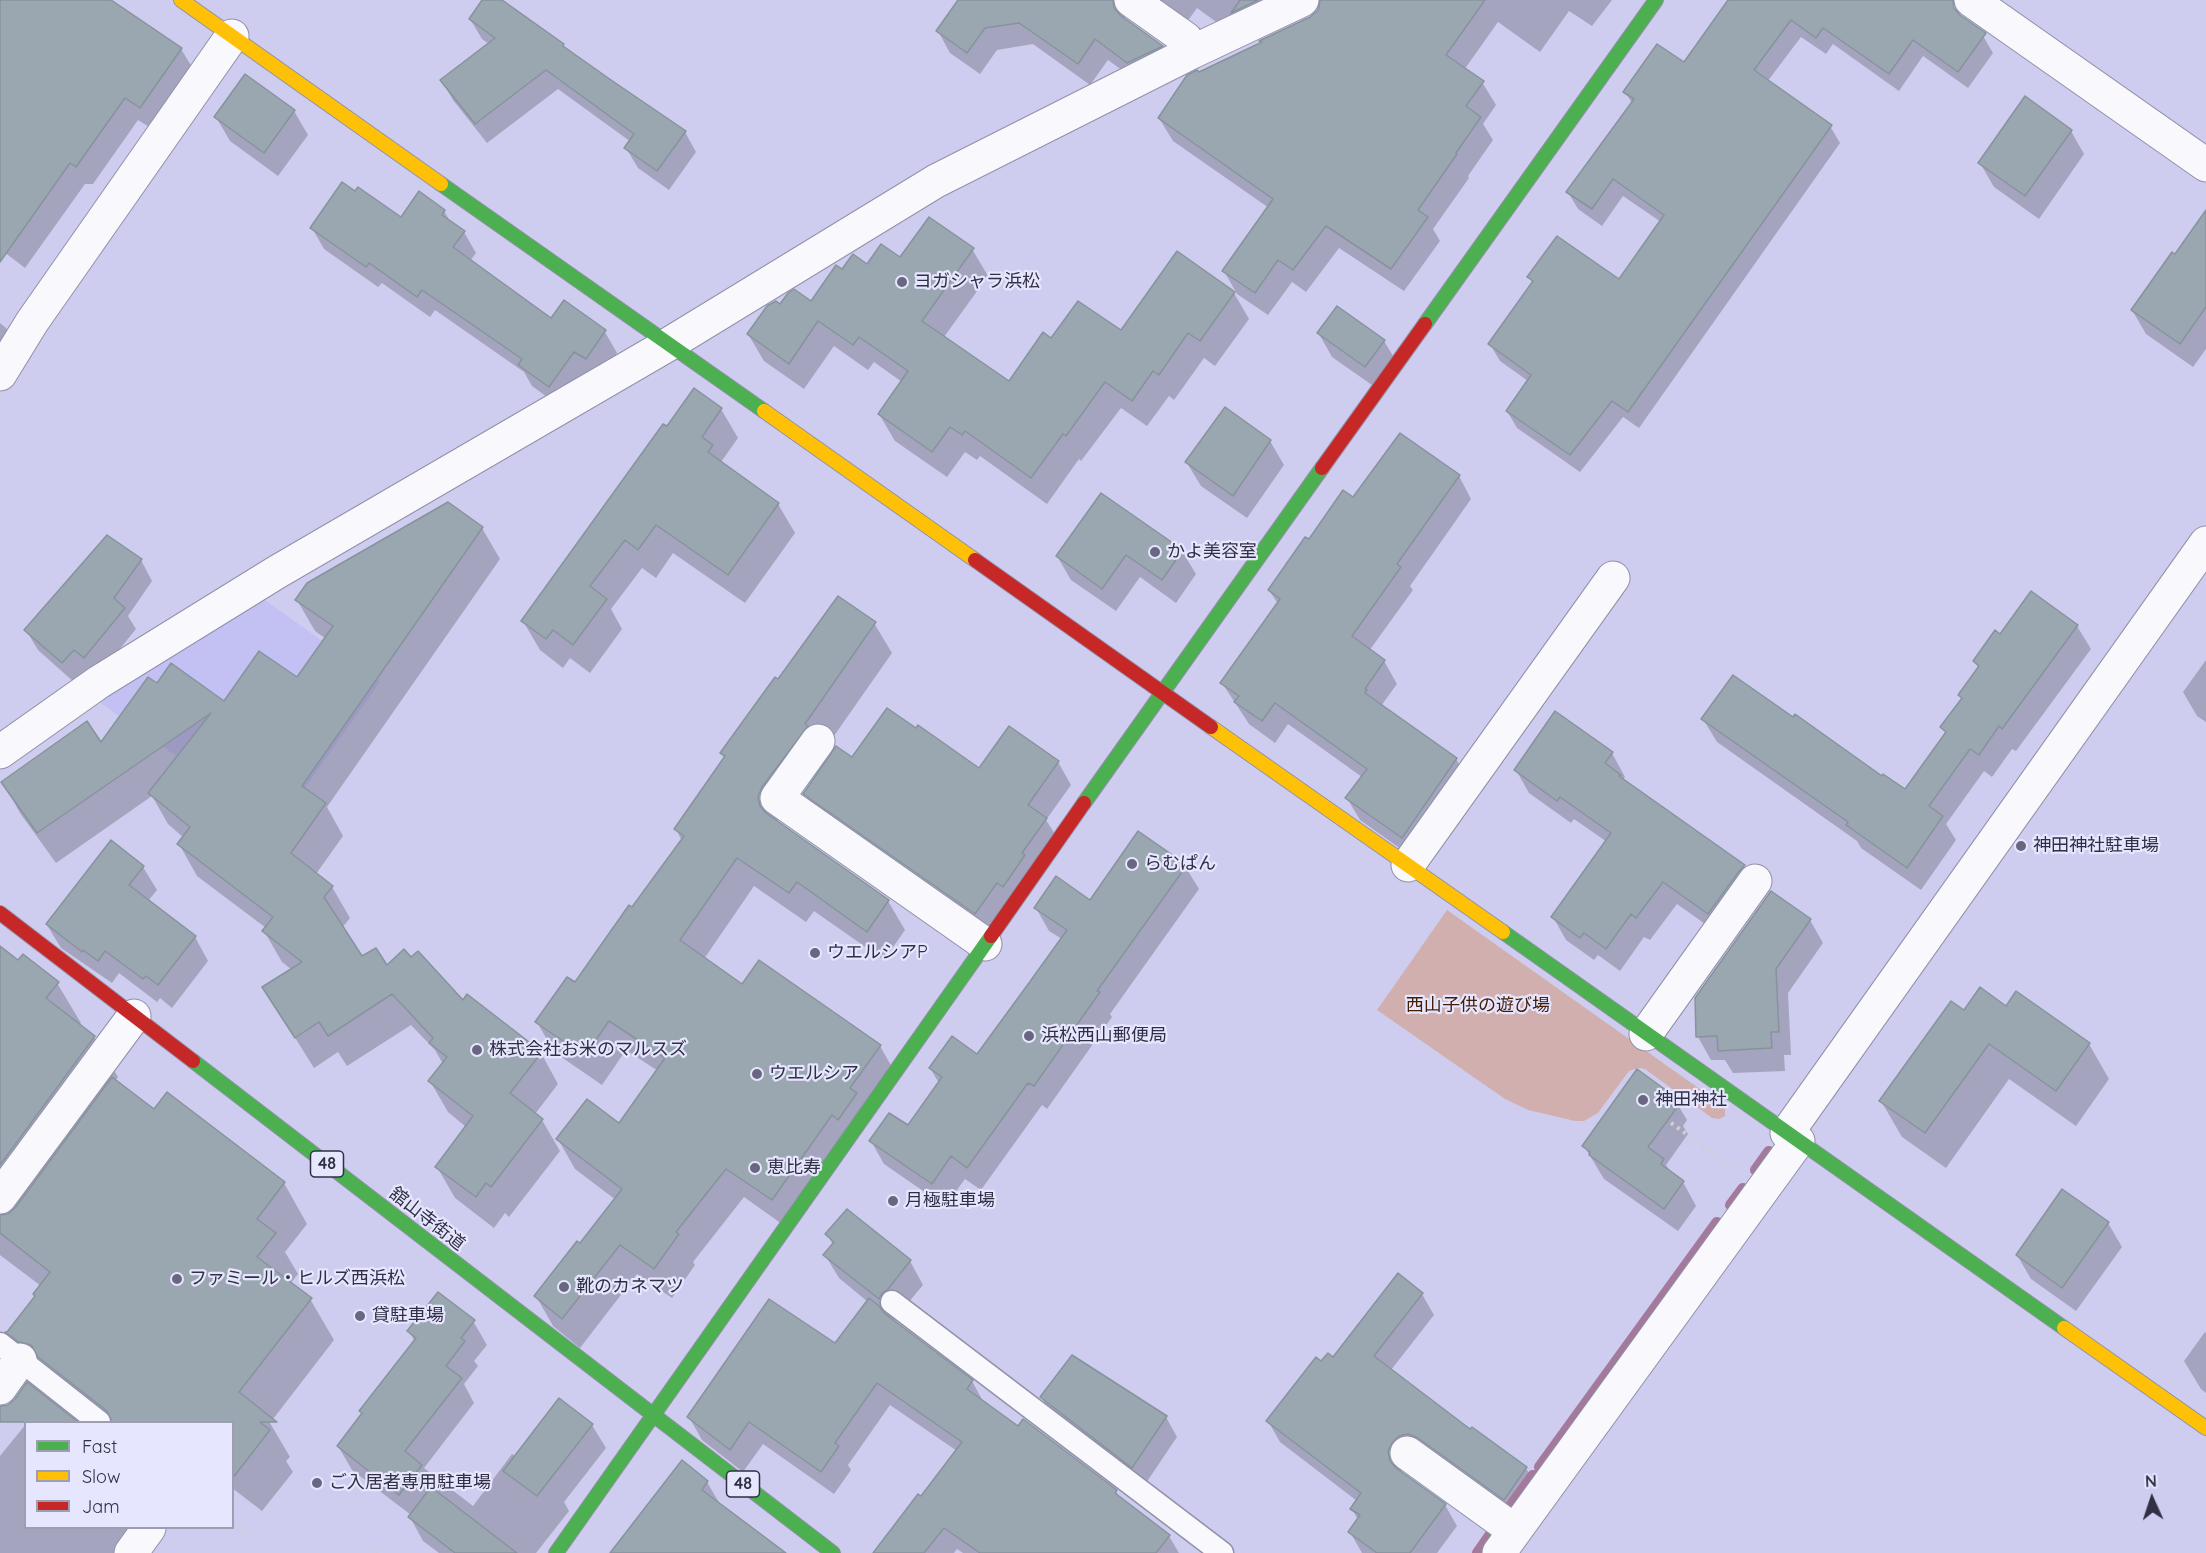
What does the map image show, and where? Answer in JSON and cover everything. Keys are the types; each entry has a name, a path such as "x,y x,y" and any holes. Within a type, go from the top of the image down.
{"street":[{"path":"181,0 2206,1428"},
{"path":"1131,0 1186,39 1192,52"},
{"path":"0,752 99,682 277,572 669,344 936,181 1192,52 1302,0"},
{"path":"556,1553 1656,0"},
{"path":"1971,0 2206,165"},
{"path":"0,374 32,322 232,36"},
{"path":"1407,1453 1507,1542 1764,1189 1793,1137 2206,543"},
{"path":"1408,865 1613,578"},
{"path":"818,741 777,798 986,944"},
{"path":"1646,1034 1755,881"},
{"name":"舘山寺街道","path":"0,913 833,1553"},
{"path":"0,1197 134,1016"},
{"path":"0,1388 10,1352"},
{"path":"131,1553 148,1529"}],"lane":[{"path":"892,1302 1222,1553"},
{"path":"10,1352 98,1421"}],"path":[{"path":"1671,1123 1764,1189"},
{"path":"234,1523 251,1536"},
{"path":"370,1548 377,1553"}],"shaded area":[{"path":"262,598 380,682 277,827 98,701"}],"green space":[{"name":"西山子供の遊び場","path":"1447,910 1721,1104 1725,1109 1725,1116 1719,1119 1712,1118 1645,1069 1639,1068 1629,1071 1598,1113 1584,1121 1528,1110 1505,1099 1377,1010"}],"building":[{"path":"0,0 111,0 182,48 140,108 125,98 76,167 70,163 0,262"},
{"path":"482,0 502,0 564,44 563,46 686,131 657,171 624,148 634,134 546,70 475,124 440,80 495,38 469,19"},
{"path":"958,0 1113,0 1114,8 1120,15 1163,46 1127,63 1095,39 1078,64 1019,23 985,28 967,53 936,31"},
{"path":"1240,0 1258,0 1231,13"},
{"path":"1320,0 1485,0 1446,55 1484,81 1466,106 1481,117 1418,210 1428,217 1391,269 1326,226 1293,270 1278,260 1255,293 1222,271 1273,199 1158,118 1187,75 1197,70 1199,72 1310,17 1318,10"},
{"path":"1728,0 1953,0 1954,8 1960,15 1986,33 1958,72 1913,40 1889,74 1823,28 1816,38 1791,20 1754,70 1832,125 1628,412 1612,401 1570,455 1506,411 1531,375 1488,344 1533,281 1527,277 1557,236 1619,279 1664,215 1613,179 1592,209 1566,192 1634,99 1623,92 1657,44 1684,62"},
{"path":"245,74 295,110 264,153 214,117"},
{"path":"2025,96 2072,130 2025,196 1978,163"},
{"path":"342,182 355,191 358,187 401,217 419,191 445,210 442,215 465,231 453,247 551,318 564,300 606,330 586,359 574,352 549,387 518,365 522,359 422,290 417,297 369,263 366,267 310,228"},
{"path":"2206,210 2206,307 2180,344 2131,310 2172,252 2175,254"},
{"path":"929,217 974,248 922,321 1009,381 1043,332 1051,338 1078,301 1121,330 1177,251 1235,292 1200,341 1188,333 1159,375 1153,371 1132,401 1105,382 1066,436 1063,434 1031,478 965,431 962,435 950,427 932,452 878,414 908,371 859,337 853,345 818,321 789,364 747,334 767,306 776,301 780,304 794,289 811,301 836,265 842,269 853,254 867,264 881,244 900,257"},
{"path":"1337,306 1385,340 1365,367 1317,333"},
{"path":"694,388 722,408 702,437 713,445 708,452 779,503 728,575 656,525 638,550 625,540 590,586 607,599 573,645 553,630 546,639 521,621 663,424 667,426"},
{"path":"1225,407 1271,440 1233,496 1185,462"},
{"path":"1400,433 1460,475 1397,564 1401,567 1352,636 1385,660 1365,689 1367,690 1365,693 1457,758 1402,838 1345,798 1367,769 1275,703 1262,721 1234,702 1239,696 1220,683 1280,599 1268,590 1305,537 1309,539 1343,490 1353,497"},
{"path":"1101,493 1183,550 1162,580 1126,555 1102,589 1056,556"},
{"path":"448,502 483,527 302,786 326,803 291,853 333,886 324,897 362,956 376,948 387,965 404,949 411,957 418,951 463,1000 467,994 542,1052 510,1093 543,1119 491,1187 486,1183 476,1197 435,1167 473,1116 428,1081 447,1057 429,1043 433,1038 392,994 328,1036 319,1022 295,1038 262,987 302,962 262,931 273,917 177,844 190,827 148,793 211,713 37,833 1,782 87,721 101,742 148,677 157,683 171,663 224,701 259,651 297,677 333,626 295,600 307,583"},
{"path":"107,535 142,559 114,598 125,608 84,658 74,650 62,663 24,630"},
{"path":"2031,591 2078,625 2002,729 1999,726 1979,755 1970,749 1929,806 1943,816 1907,868 1846,825 1848,822 1701,719 1733,675 1793,717 1795,714 1882,776 1883,774 1905,789 1946,732 1940,727 1962,698 1958,695 1979,666 1973,661 1995,630 2000,634"},
{"path":"838,596 876,622 805,724 808,726 762,787 758,797 760,806 766,813 889,900 867,932 797,882 789,893 737,858 680,940 742,984 759,960 881,1045 850,1088 857,1093 838,1120 832,1115 772,1200 726,1169 676,1232 679,1234 654,1269 620,1245 562,1319 534,1296 577,1241 580,1243 622,1189 556,1139 587,1099 619,1123 665,1058 609,1021 585,1056 535,1022 567,977 575,982 629,905 632,907 684,836 674,829 725,756 720,753 775,677 778,679"},
{"path":"887,708 916,728 918,725 979,768 1009,726 1059,761 1028,805 1047,818 1022,853 1025,855 1003,887 997,883 975,914 803,794 836,746 852,757"},
{"path":"1555,711 1613,752 1605,763 1621,775 1619,776 1745,865 1708,914 1663,882 1636,918 1631,914 1606,949 1584,933 1580,938 1551,917 1611,833 1560,797 1557,801 1514,770"},
{"path":"1138,831 1187,865 1097,991 1100,992 1034,1086 1028,1083 967,1168 951,1156 932,1184 869,1141 889,1113 908,1125 942,1077 929,1068 952,1036 977,1054 1067,930 1034,908 1056,876 1090,900"},
{"path":"111,840 144,866 129,885 196,936 158,985 146,976 143,979 105,951 98,961 83,950 82,952 46,924"},
{"path":"1771,891 1811,919 1776,969 1779,1032 1771,1032 1772,1048 1718,1051 1717,1036 1696,1037 1695,998"},
{"path":"0,946 18,960 23,954 59,982 46,998 95,1036 0,1165"},
{"path":"1980,987 2006,1006 2016,991 2090,1043 2056,1091 1989,1044 1925,1133 1879,1101 1951,1001 1964,1010"},
{"path":"1637,1069 1674,1096 1668,1104 1676,1109 1648,1147 1664,1159 1661,1164 1684,1181 1664,1209 1589,1155 1590,1152 1582,1146"},
{"path":"112,1077 154,1109 167,1092 285,1182 257,1219 276,1233 257,1257 312,1298 239,1392 277,1422 260,1422 270,1430 234,1476 234,1421 112,1421 107,1411 38,1357 31,1345 19,1342 5,1332 35,1296 33,1294 50,1272 0,1233 0,1215 8,1214 15,1208"},
{"path":"2062,1189 2109,1222 2062,1288 2016,1255"},
{"path":"847,1209 911,1260 879,1299 823,1255 834,1242 825,1234"},
{"path":"1398,1273 1423,1293 1374,1356 1470,1429 1472,1427 1527,1467 1504,1500 1418,1438 1408,1434 1399,1436 1388,1451 1390,1461 1396,1468 1446,1504 1410,1553 1377,1553 1348,1532 1360,1515 1350,1509 1361,1493 1266,1421 1316,1357 1321,1361 1328,1353 1333,1357"},
{"path":"438,1292 475,1320 461,1338 465,1341 446,1366 462,1378 405,1451 422,1465 399,1495 337,1446 362,1413 359,1411 416,1338 407,1331"},
{"path":"869,1298 884,1313 973,1380 967,1389 1018,1426 1023,1419 1117,1490 1115,1493 1170,1535 1156,1553 980,1553 944,1528 924,1553 873,1553 962,1442 877,1383 835,1443 839,1446 821,1472 749,1422 730,1450 687,1417 769,1299 835,1343"},
{"path":"1072,1355 1167,1416 1132,1468 1040,1397"},
{"path":"27,1382 77,1421 0,1422 0,1406 8,1405"},
{"path":"559,1398 593,1424 537,1496 503,1471"},
{"path":"682,1460 708,1481 702,1490 786,1553 610,1553"},
{"path":"431,1487 517,1553 455,1553 408,1517"}],"waterway":[{"path":"1756,1170 1769,1152"},
{"path":"1731,1205 1743,1189"},
{"path":"1540,1467 1717,1223"},
{"path":"1509,1509 1533,1476"},
{"path":"1478,1553 1492,1533"}],"traffic: fast":[{"path":"1425,324 1656,0"},
{"path":"441,184 764,411"},
{"path":"1084,803 1322,468"},
{"path":"1503,932 2064,1328"},
{"path":"556,1553 991,936"},
{"path":"193,1061 833,1553"}],"traffic: slow":[{"path":"181,0 441,184"},
{"path":"764,411 975,560"},
{"path":"1211,727 1503,932"},
{"path":"2064,1328 2206,1428"}],"traffic: jam":[{"path":"1322,468 1425,324"},
{"path":"975,560 1211,727"},
{"path":"991,936 1084,803"},
{"path":"0,913 193,1061"}],"place":[{"name":"ヨガシャラ浜松","path":"902,282"},
{"name":"かよ美容室","path":"1155,552"},
{"name":"神田神社駐車場","path":"2021,846"},
{"name":"らむぱん","path":"1132,864"},
{"name":"ウエルシアP","path":"815,953"},
{"name":"浜松西山郵便局","path":"1029,1036"},
{"name":"株式会社お米のマルスズ","path":"477,1050"},
{"name":"ウエルシア","path":"757,1074"},
{"name":"神田神社","path":"1643,1100"},
{"name":"恵比寿","path":"755,1168"},
{"name":"月極駐車場","path":"893,1201"},
{"name":"ファミール・ヒルズ西浜松","path":"177,1279"},
{"name":"靴のカネマツ","path":"564,1287"},
{"name":"貸駐車場","path":"360,1316"},
{"name":"ご入居者専用駐車場","path":"317,1483"}]}
